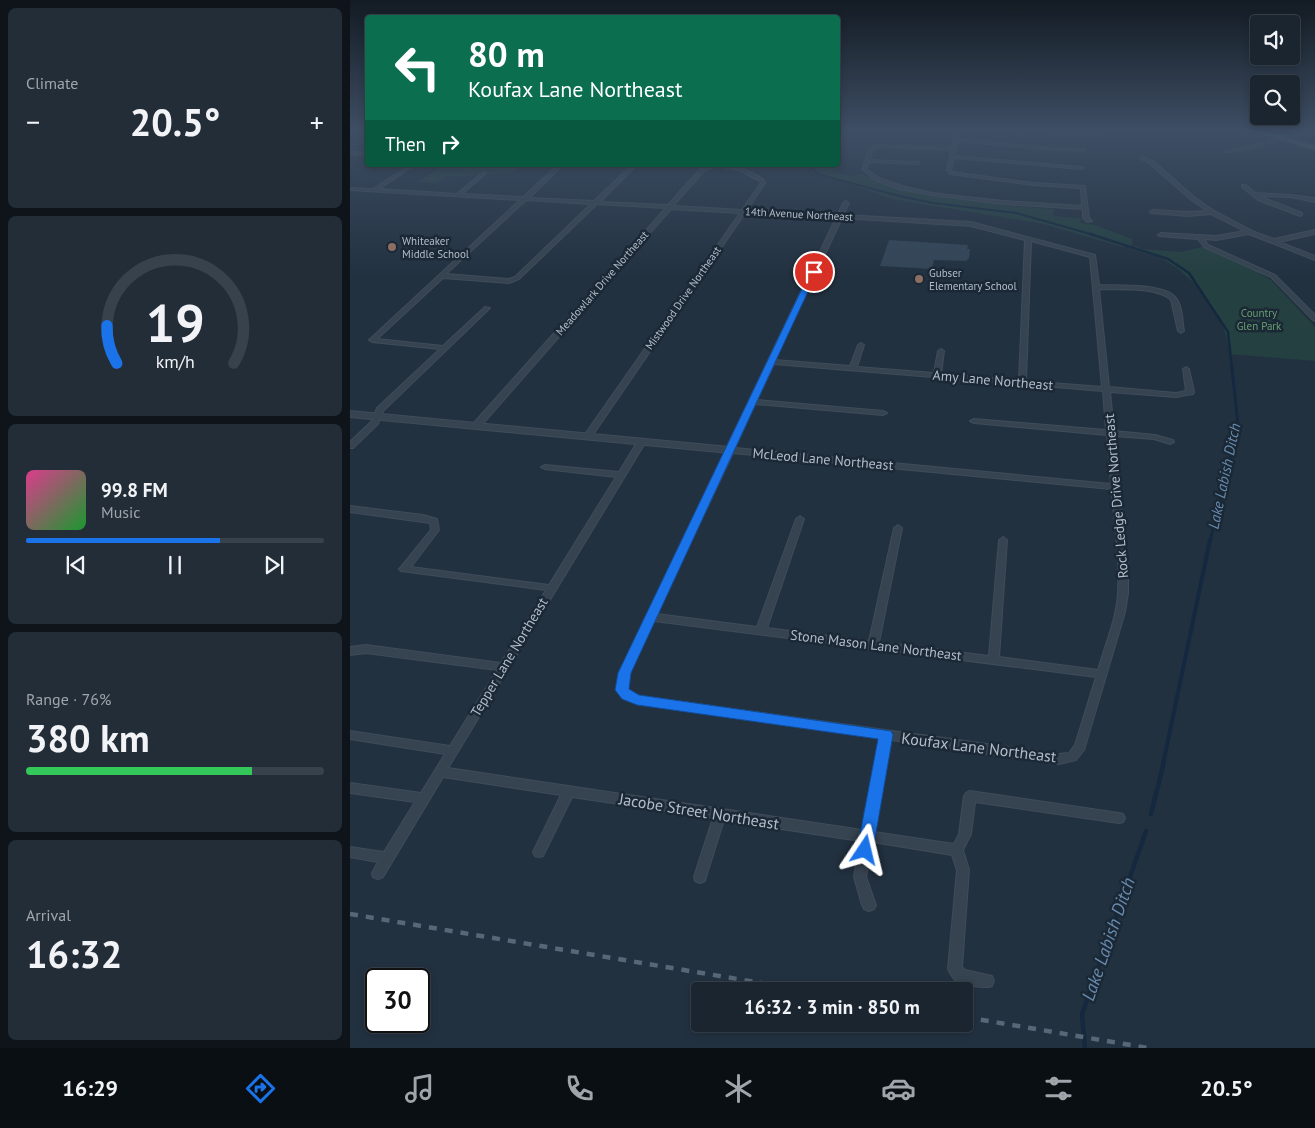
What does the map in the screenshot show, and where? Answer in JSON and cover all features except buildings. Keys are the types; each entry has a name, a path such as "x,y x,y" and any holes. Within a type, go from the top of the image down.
{"street":[{"path":"374,190 391,179"},
{"path":"458,196 477,179"},
{"path":"445,348 372,340 444,276 546,179"},
{"path":"444,276 513,280 621,179"},
{"name":"Meadowlark Drive Northeast","path":"476,426 696,179"},
{"name":"Mistwood Drive Northeast","path":"587,437 764,181 761,179"},
{"path":"884,179 914,190 1007,204 1085,208"},
{"path":"992,179 1083,188 1086,218 1089,221"},
{"path":"1171,179 1212,212 1250,232 1315,258"},
{"path":"1244,186 1260,200 1300,214"},
{"name":"14th Avenue Northeast","path":"350,188 524,200 744,210 974,225 1093,256"},
{"path":"1254,194 1315,200"},
{"path":"622,690 624,673 846,203"},
{"path":"1153,212 1188,214 1212,212"},
{"path":"1161,235 1200,238 1226,237 1250,232"},
{"path":"1273,241 1315,232"},
{"path":"1200,238 1206,246 1273,276 1315,319"},
{"path":"1022,383 1028,239"},
{"name":"Rock Ledge Drive Northeast","path":"1072,757 1080,747 1102,674 1123,593 1123,566 1116,486 1098,287 1093,256"},
{"path":"1098,287 1156,291 1169,295 1174,300 1181,331"},
{"path":"350,446 375,422 380,410 487,308"},
{"path":"853,369 861,345"},
{"path":"936,376 941,351"},
{"name":"Amy Lane Northeast","path":"772,362 1185,395 1190,390 1186,369"},
{"path":"753,402 883,413"},
{"name":"McLeod Lane Northeast","path":"350,414 641,443 1116,486"},
{"path":"974,421 1155,437 1170,442"},
{"name":"Tepper Lane Northeast","path":"378,873 641,443"},
{"path":"545,468 621,475"},
{"path":"350,509 434,521 436,530 404,569 551,588"},
{"path":"761,631 800,519"},
{"path":"873,645 898,528"},
{"path":"994,660 1003,540"},
{"name":"Stone Mason Lane Northeast","path":"651,617 1102,674"},
{"path":"350,651 366,649 503,667"},
{"name":"Koufax Lane Northeast","path":"622,690 626,696 637,700 1059,759 1072,757"},
{"path":"350,735 452,751"},
{"path":"869,905 860,877 886,735"},
{"name":"Jacobe Street Northeast","path":"441,772 958,850"},
{"path":"350,788 425,798"},
{"path":"539,852 569,791"},
{"path":"987,981 961,976 955,969 963,870 958,850 965,834 970,796 1119,818"},
{"path":"700,877 720,814"},
{"path":"350,852 388,858"}],"green space":[{"path":"423,179 442,179 437,183 418,182"},
{"path":"835,179 874,179 899,189 918,193 1008,206 1054,209 1053,216 1080,218 1081,223 1095,225 1132,239 1132,245 1122,247 1044,224 892,199"},
{"name":"Country Glen Park","path":"1136,246 1142,249 1180,252 1203,247 1254,270 1271,280 1315,327 1315,361 1229,354 1223,328 1208,300 1198,288 1187,276 1164,260 1128,248"}],"waterway":[{"name":"Lake Labish Ditch","path":"836,179 933,203 1016,213 1094,235"},
{"name":"Lake Labish Ditch","path":"1090,234 1168,259 1189,273 1228,332 1232,369"},
{"name":"Lake Labish Ditch","path":"1210,542 1238,425 1232,368"},
{"name":"Lake Labish Ditch","path":"1163,764 1210,540"},
{"name":"Lake Labish Ditch","path":"1151,814 1164,762"},
{"name":"Lake Labish Ditch","path":"1085,1048 1082,1014 1146,831"}],"railway":[{"path":"350,914 755,982"},
{"path":"973,1018 1148,1048"}],"place":[{"name":"Whiteaker Middle School","path":"392,247"},
{"name":"Gubser Elementary School","path":"919,279"}],"route":[{"path":"814,272 624,673 622,690 626,696 637,700 886,735 865,850"}]}
